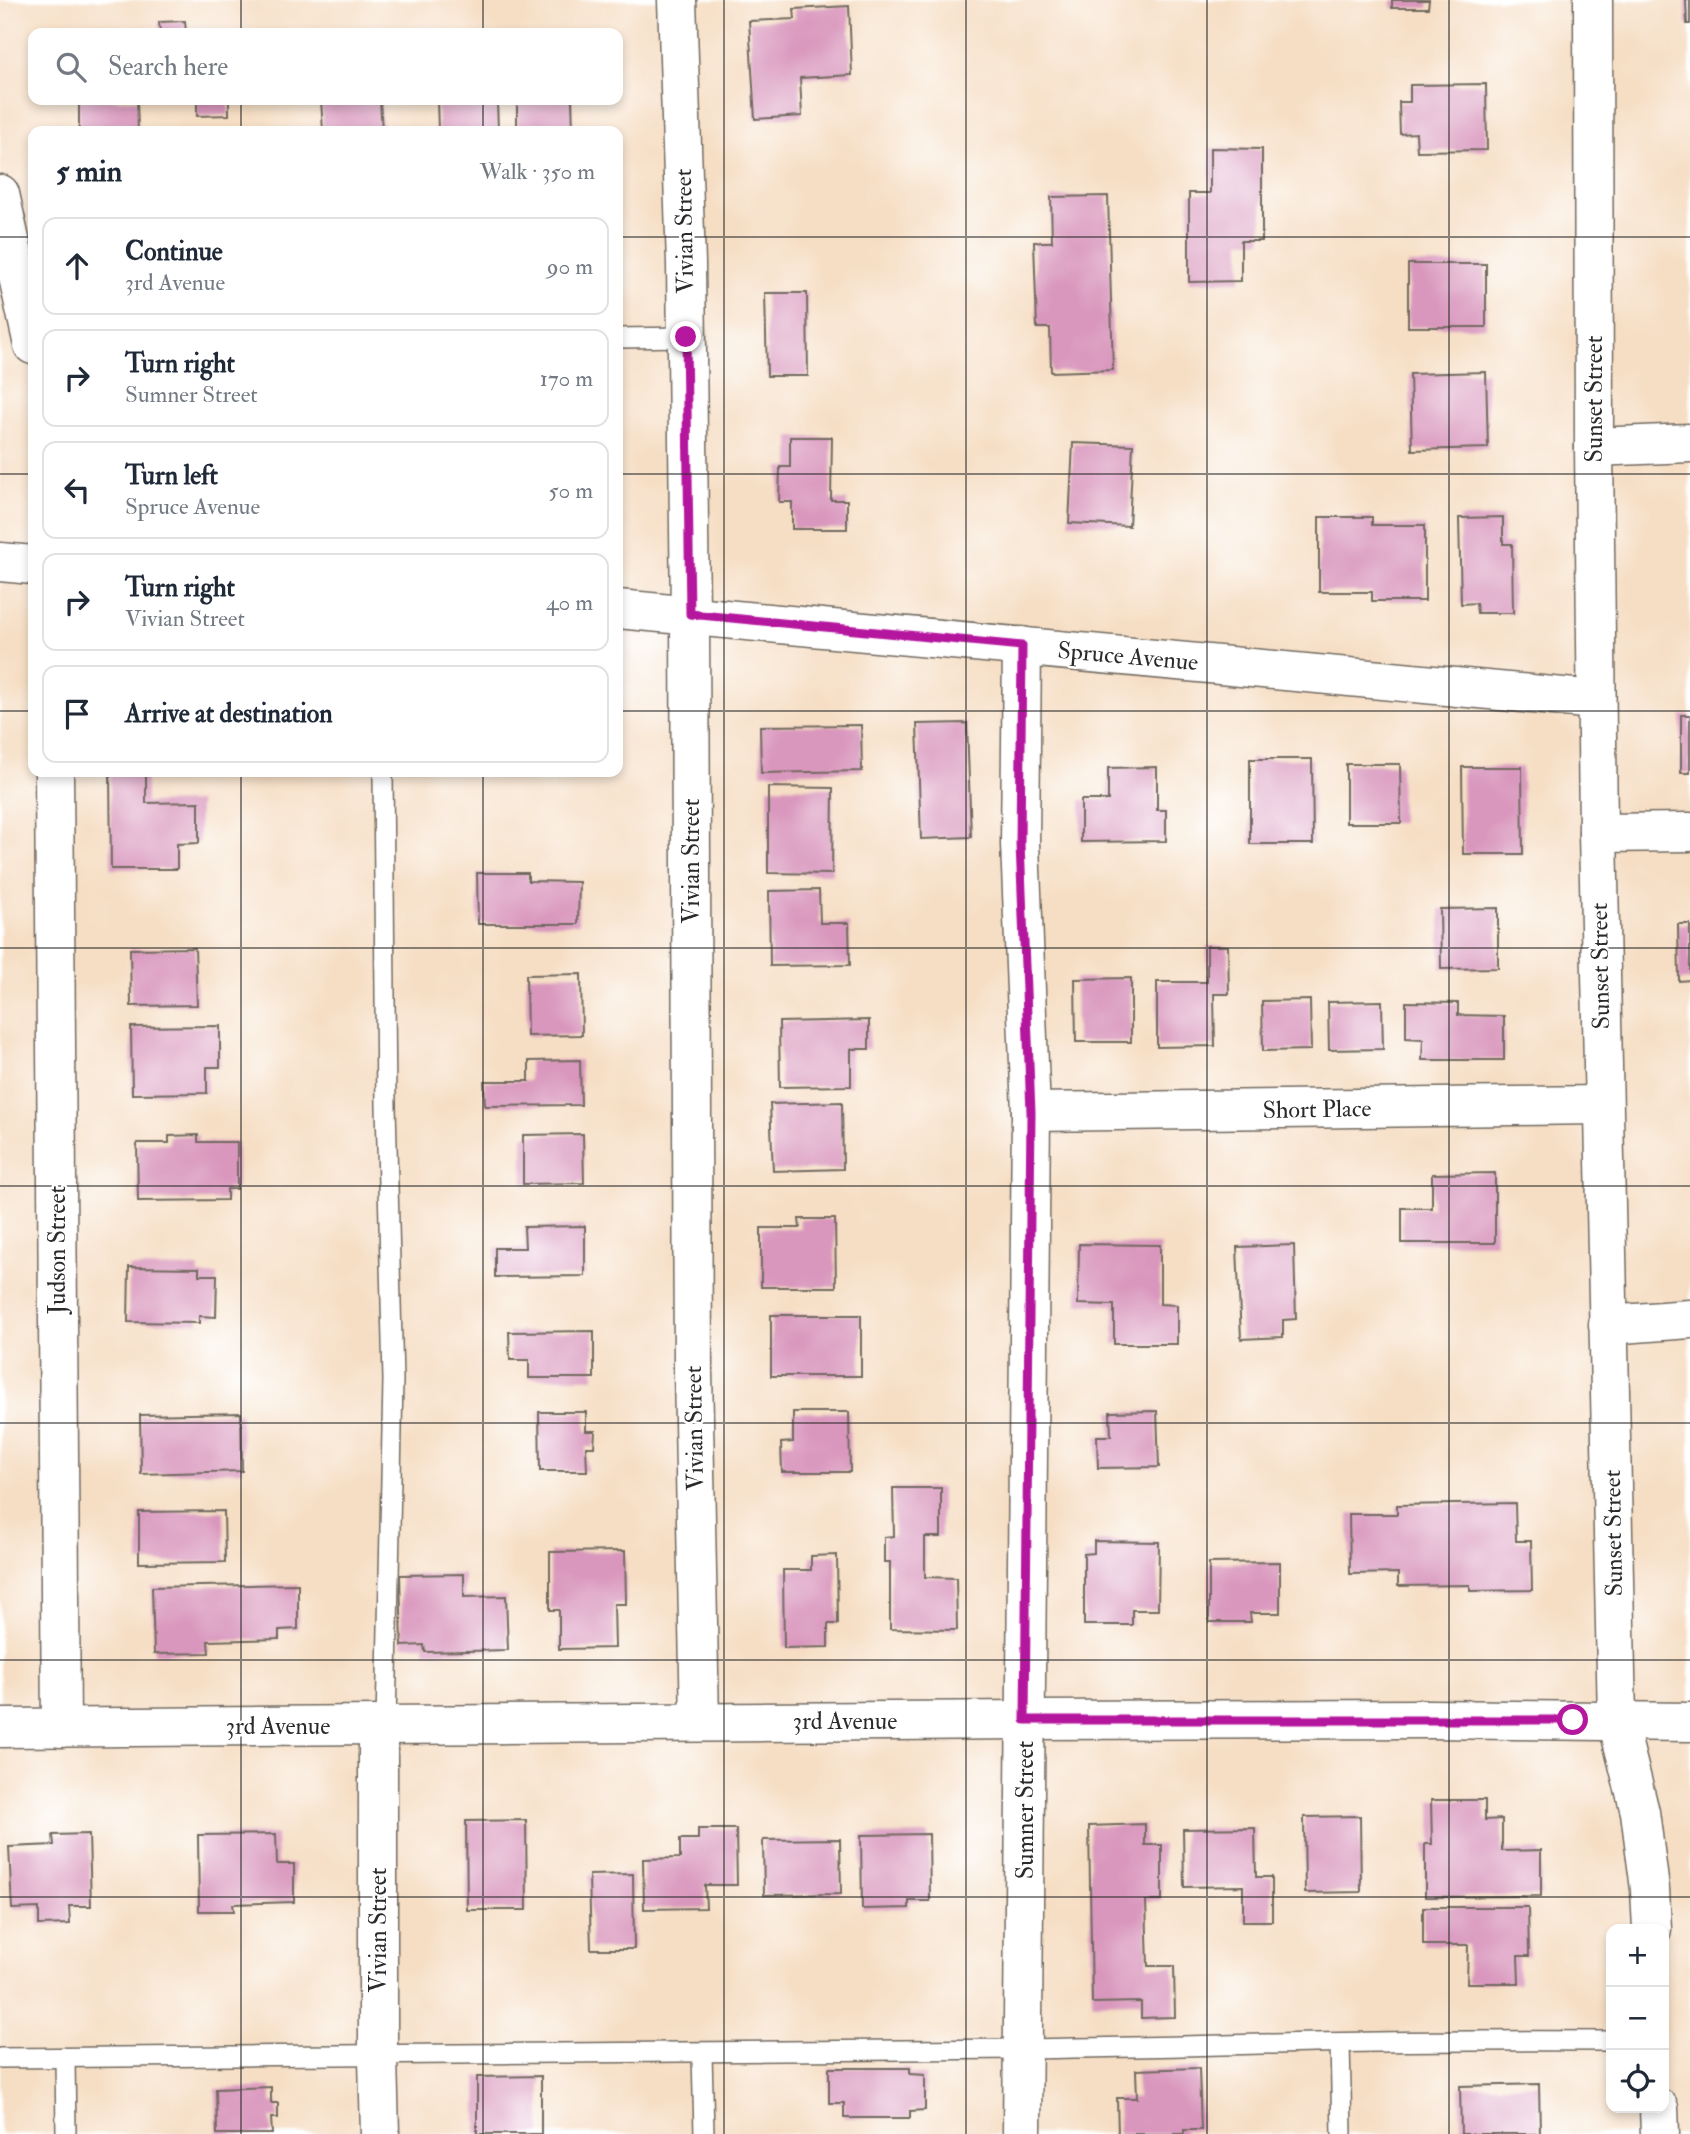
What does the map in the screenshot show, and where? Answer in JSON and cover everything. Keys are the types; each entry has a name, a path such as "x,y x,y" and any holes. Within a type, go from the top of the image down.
{"street":[{"name":"Vivian Street","path":"677,0 690,614 693,1371 700,1722"},
{"name":"Sunset Street","path":"1593,0 1596,701 1617,1720 1640,1812 1652,1924"},
{"path":"0,194 28,322"},
{"path":"1594,447 1690,443"},
{"path":"0,562 28,565"},
{"name":"Spruce Avenue","path":"623,609 1596,701"},
{"name":"Sumner Street","path":"1022,646 1020,844 1031,1112 1022,2134"},
{"name":"Judson Street","path":"54,777 61,1728"},
{"path":"1598,834 1690,832"},
{"name":"Short Place","path":"1031,1112 1603,1105"},
{"path":"1608,1325 1690,1319"},
{"name":"3rd Avenue","path":"0,1728 1025,1720 1443,1719 1690,1722"},
{"name":"Vivian Street","path":"380,2134 378,2058 382,1726"},
{"path":"1659,2113 1660,2134"}],"lane":[{"path":"623,338 686,337"},
{"path":"382,1726 393,1380 386,1106 383,777"},
{"path":"0,2058 378,2058 1474,2040 1606,2041"},
{"path":"1340,2043 1342,2134"},
{"path":"702,2054 704,2134"},
{"path":"65,2058 66,2134"}],"building":[{"path":"1392,0 1429,0 1428,8 1392,8"},
{"path":"1686,0 1690,0 1690,24 1687,24"},
{"path":"849,6 852,75 800,78 802,116 755,119 749,21 795,19 794,9"},
{"path":"185,21 186,28 160,28 159,22"},
{"path":"1486,84 1487,150 1417,151 1416,133 1400,134 1399,102 1410,102 1410,85"},
{"path":"79,105 137,105 138,126 79,126"},
{"path":"197,105 229,105 229,115 197,116"},
{"path":"321,105 380,105 382,126 323,126"},
{"path":"437,105 497,105 498,126 438,126"},
{"path":"517,105 572,105 573,126 517,126"},
{"path":"1210,148 1262,149 1262,241 1241,241 1241,281 1189,282 1189,193 1210,193"},
{"path":"1108,196 1113,370 1051,372 1050,328 1037,328 1034,242 1052,242 1051,197"},
{"path":"1408,264 1486,264 1486,327 1408,327"},
{"path":"765,293 807,293 808,376 767,376"},
{"path":"1486,372 1488,448 1412,450 1410,374"},
{"path":"790,437 832,437 831,500 847,500 847,529 792,529 792,502 779,502 780,467 790,467"},
{"path":"1073,443 1133,445 1129,526 1069,523"},
{"path":"1319,517 1372,517 1372,525 1425,525 1425,601 1372,601 1372,592 1319,592"},
{"path":"1503,517 1503,544 1512,544 1513,613 1477,613 1476,603 1461,604 1459,518"},
{"path":"1681,715 1690,715 1690,773 1681,773"},
{"path":"967,723 971,837 921,839 917,724"},
{"path":"861,725 862,771 761,773 760,726"},
{"path":"1250,759 1312,759 1313,844 1250,844"},
{"path":"1346,764 1400,764 1401,823 1346,823"},
{"path":"1157,767 1157,810 1166,810 1166,841 1081,842 1081,800 1108,800 1108,768"},
{"path":"1462,767 1522,767 1523,854 1463,854"},
{"path":"110,777 146,777 146,803 199,802 199,843 177,844 177,869 111,869"},
{"path":"768,787 833,788 832,874 768,873"},
{"path":"477,873 528,873 528,881 579,882 578,924 478,924"},
{"path":"819,890 820,923 849,923 850,965 770,966 769,891"},
{"path":"1498,908 1498,968 1441,969 1440,909"},
{"path":"1678,924 1690,924 1690,980 1679,981"},
{"path":"1207,946 1228,946 1229,994 1214,994 1215,1046 1157,1047 1157,982 1207,982"},
{"path":"195,948 197,1005 131,1006 130,949"},
{"path":"581,974 582,1035 527,1036 526,975"},
{"path":"1131,978 1131,1042 1076,1042 1075,979"},
{"path":"1310,1000 1311,1050 1263,1051 1262,1001"},
{"path":"1382,1001 1383,1049 1329,1050 1328,1002"},
{"path":"1406,1002 1458,1003 1458,1015 1504,1016 1504,1060 1422,1060 1423,1039 1406,1038"},
{"path":"869,1020 869,1049 851,1049 851,1086 780,1087 779,1022"},
{"path":"220,1026 220,1067 207,1067 207,1093 132,1094 131,1027"},
{"path":"580,1060 581,1105 485,1106 484,1081 529,1081 529,1061"},
{"path":"842,1102 843,1169 773,1171 770,1104"},
{"path":"583,1134 584,1183 523,1184 523,1135"},
{"path":"198,1135 198,1142 237,1142 237,1189 227,1189 227,1200 138,1201 137,1143 169,1143 169,1136"},
{"path":"1495,1173 1495,1243 1402,1243 1402,1208 1432,1208 1432,1174"},
{"path":"799,1219 835,1219 836,1287 761,1287 761,1228 800,1228"},
{"path":"585,1226 585,1276 495,1277 495,1248 525,1248 524,1227"},
{"path":"1079,1244 1160,1245 1160,1304 1177,1305 1177,1344 1114,1344 1114,1305 1078,1304"},
{"path":"1294,1245 1296,1319 1283,1320 1283,1337 1241,1339 1237,1247"},
{"path":"129,1267 199,1268 199,1275 217,1275 216,1317 199,1316 199,1323 128,1322"},
{"path":"771,1315 861,1315 861,1376 771,1376"},
{"path":"594,1331 594,1378 529,1378 529,1360 510,1360 509,1332"},
{"path":"1157,1411 1159,1467 1098,1468 1097,1436 1111,1436 1110,1412"},
{"path":"539,1412 586,1412 586,1431 595,1431 594,1447 586,1447 587,1471 540,1471"},
{"path":"793,1412 849,1412 850,1472 782,1472 781,1443 793,1442"},
{"path":"241,1413 242,1471 141,1474 140,1415"},
{"path":"893,1488 941,1488 941,1537 925,1537 925,1577 956,1578 957,1630 890,1629 890,1562 884,1562 884,1537 894,1536"},
{"path":"1515,1503 1516,1541 1531,1541 1532,1590 1470,1591 1470,1585 1398,1586 1398,1573 1350,1574 1349,1514 1397,1514 1397,1505"},
{"path":"224,1511 225,1562 139,1563 139,1512"},
{"path":"1094,1541 1159,1542 1158,1610 1132,1610 1132,1625 1084,1625 1084,1554 1094,1553"},
{"path":"625,1551 626,1604 614,1604 615,1648 559,1649 559,1610 550,1610 550,1552"},
{"path":"837,1555 838,1624 828,1624 828,1647 784,1648 783,1570 811,1570 811,1556"},
{"path":"1280,1562 1280,1613 1250,1613 1251,1622 1209,1622 1209,1563"},
{"path":"464,1574 464,1597 506,1596 508,1650 425,1652 424,1645 402,1646 400,1575"},
{"path":"298,1584 298,1629 279,1630 279,1639 208,1641 209,1653 154,1654 152,1587"},
{"path":"1431,1800 1485,1800 1485,1820 1502,1819 1502,1851 1541,1850 1541,1896 1425,1897 1425,1844 1432,1844"},
{"path":"1360,1816 1361,1892 1305,1893 1304,1817"},
{"path":"526,1820 527,1910 467,1910 466,1821"},
{"path":"1145,1824 1145,1845 1162,1845 1162,1901 1146,1901 1148,1966 1174,1966 1175,2017 1141,2018 1141,2002 1092,2003 1089,1826"},
{"path":"1255,1828 1256,1877 1272,1877 1272,1921 1243,1921 1243,1886 1184,1887 1183,1829"},
{"path":"698,1829 736,1829 737,1885 705,1885 706,1908 644,1909 643,1859 680,1858 680,1839 698,1839"},
{"path":"89,1834 91,1906 69,1906 70,1924 39,1925 39,1908 12,1909 9,1847 54,1845 53,1835"},
{"path":"276,1834 277,1864 294,1864 294,1902 233,1904 234,1911 199,1911 198,1835"},
{"path":"929,1834 930,1901 909,1901 909,1908 862,1909 861,1835"},
{"path":"840,1839 841,1894 764,1895 763,1840"},
{"path":"633,1874 634,1949 591,1949 589,1875"},
{"path":"1423,1907 1528,1907 1529,1956 1518,1956 1519,1983 1467,1983 1468,1945 1423,1945"},
{"path":"829,2068 910,2068 910,2074 925,2075 925,2110 910,2111 910,2118 844,2118 844,2103 829,2103"},
{"path":"1199,2068 1201,2130 1184,2130 1184,2134 1118,2134 1117,2098 1137,2098 1136,2070"},
{"path":"541,2076 541,2134 477,2134 477,2077"},
{"path":"1539,2084 1540,2134 1461,2134 1460,2086"},
{"path":"271,2087 271,2103 278,2103 278,2118 271,2118 272,2134 217,2134 216,2089"}],"route":[{"path":"686,337 690,614 1022,646 1020,844 1031,1112 1025,1720 1573,1720"}]}
